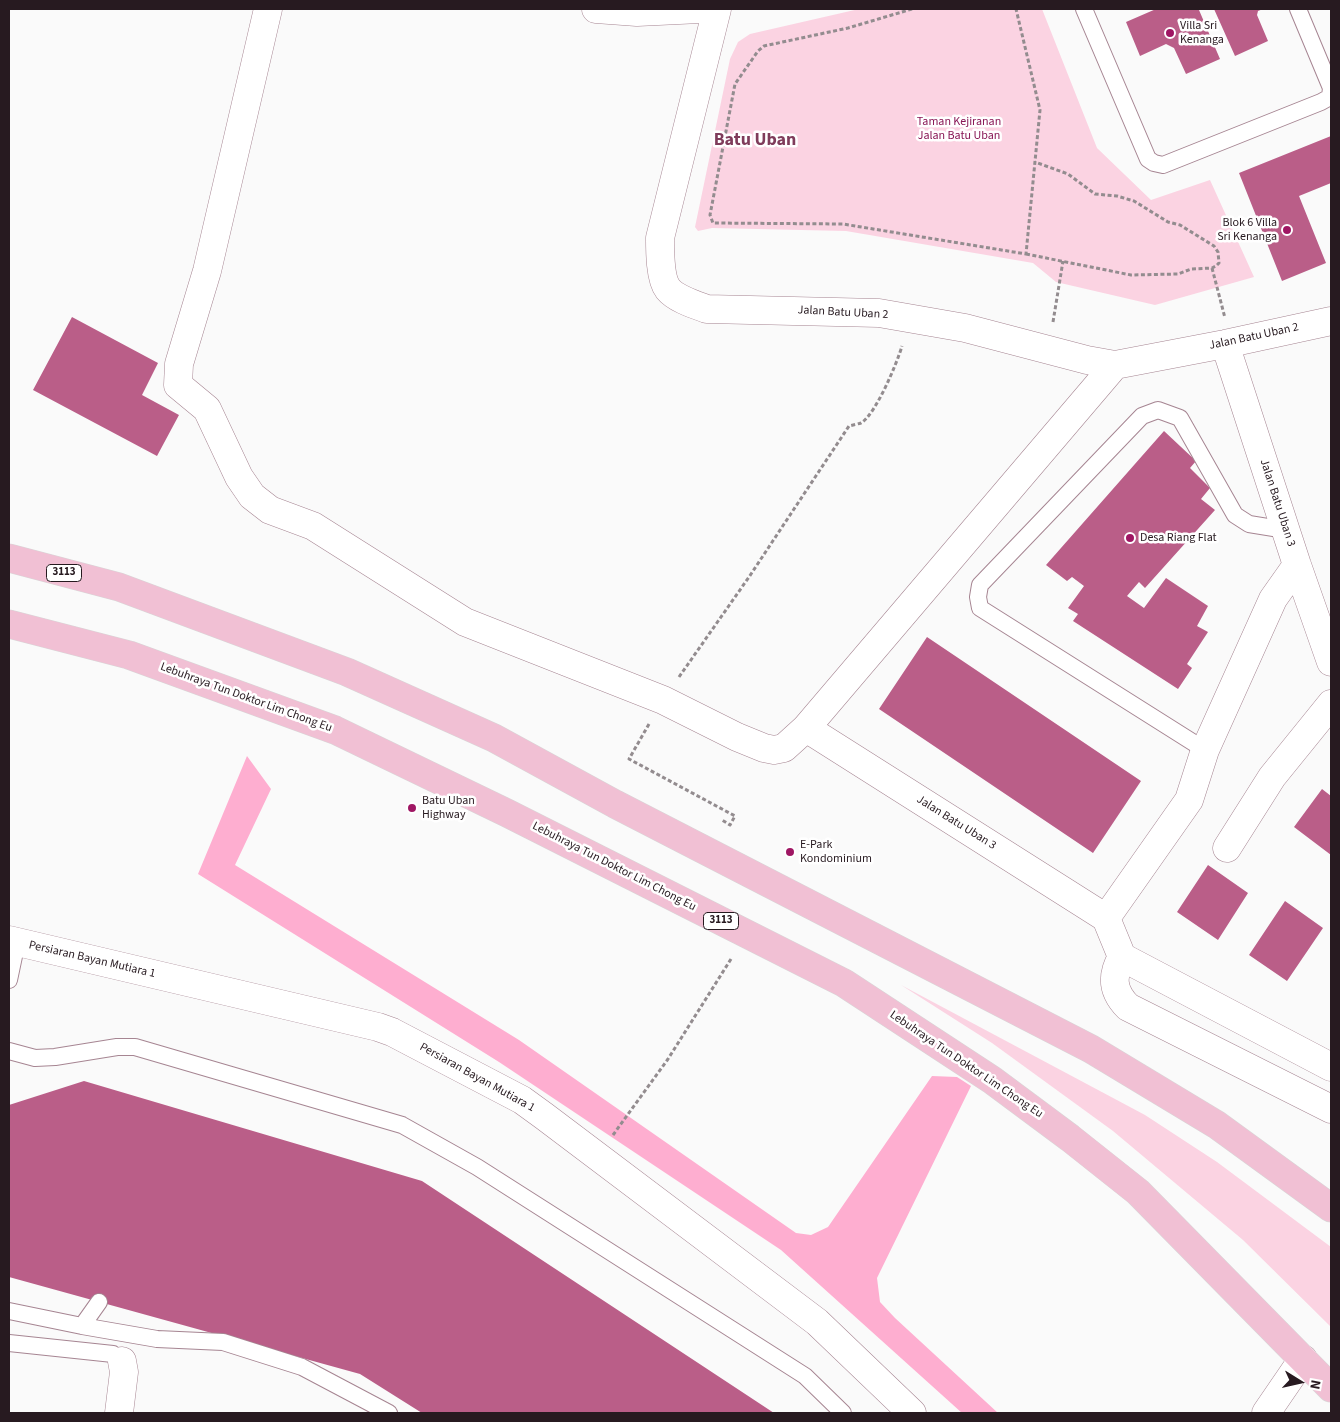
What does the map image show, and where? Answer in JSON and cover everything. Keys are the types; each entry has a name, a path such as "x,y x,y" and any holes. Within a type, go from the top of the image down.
{"highway":[{"name":"3113","path":"9,558 119,587 347,672 494,738 614,804 1091,1050 1217,1125 1331,1208"},
{"name":"Lebuhraya Tun Doktor Lim Chong Eu","path":"9,624 129,655 336,730 507,813 844,983 992,1080 1138,1192 1331,1388"}],"street":[{"path":"268,9 207,271 179,364 178,385 207,409 238,477 252,496 270,510 313,526 465,622 663,700 737,737 774,750 784,748 806,728 1115,365"},
{"path":"596,9 637,12 700,9"},
{"name":"Jalan Batu Uban 2","path":"717,9 660,238 660,264 668,289 686,301 707,309 879,312 965,328 1054,352 1115,365 1225,344 1331,320"},
{"name":"Jalan Batu Uban 3","path":"1225,344 1331,662"},
{"path":"1298,565 1273,599 1205,750 1189,800 1106,918 1122,957 1331,1066"},
{"path":"1227,848 1272,778 1331,704"},
{"name":"Jalan Batu Uban 3","path":"806,728 1106,918"},
{"name":"Persiaran Bayan Mutiara 1","path":"13,941 378,1027 392,1032 522,1100 817,1322 912,1413"},
{"path":"1122,957 1115,968 1114,984 1118,998 1128,1007 1331,1109"},
{"path":"1266,1413 1303,1359"},
{"path":"119,1413 124,1372 122,1361"}],"lane":[{"path":"1084,9 1148,159 1163,165 1330,97 1331,88 1298,9"},
{"path":"1205,750 980,608 978,597 980,585 1142,416 1158,410 1180,418 1235,515 1249,524 1286,530"},
{"path":"9,980 13,941"},
{"path":"9,1051 35,1058 55,1057 117,1047 135,1047 402,1125 477,1167 805,1376 843,1413"},
{"path":"82,1326 99,1302"},
{"path":"9,1311 157,1339 222,1342 302,1367 389,1413"},
{"path":"9,1343 113,1354 122,1361"}],"path":[{"path":"912,9 898,11 848,28 764,46 758,51 735,84 710,214 713,222 843,224 1026,254 1131,275 1178,274 1191,269 1212,268 1220,263 1218,252 1214,246 1180,225 1168,222 1134,201 1117,196 1095,194 1068,174 1035,162"},
{"path":"1016,9 1040,110 1026,254"},
{"path":"1052,328 1063,261"},
{"path":"1212,268 1224,314"},
{"path":"663,700 749,577 849,426 861,422 872,412 898,361 909,318"},
{"path":"643,734 629,759 735,816 730,825 722,820"},
{"path":"612,1136 668,1059 731,959 723,955"}],"green space":[{"name":"Taman Kejiranan Jalan Batu Uban","path":"859,9 1042,9 1097,148 1151,200 1210,180 1254,277 1155,305 1056,282 1033,263 846,231 712,228 698,231 695,227 730,59 738,42 750,34"},
{"path":"901,985 1145,1115 1217,1162 1331,1247 1331,1327 1243,1240 1113,1131 992,1043"}],"shaded area":[{"path":"247,756 271,789 235,865 519,1040 796,1233 811,1235 828,1227 932,1076 957,1077 971,1086 877,1278 880,1302 998,1413 962,1413 781,1250 499,1062 198,874"}],"building":[{"name":"Villa Sri Kenanga","path":"1156,9 1203,9 1199,10 1220,59 1186,74 1174,48 1166,44 1140,56 1126,22"},
{"name":"Villa Sri Kenanga","path":"1214,9 1263,9 1258,11 1257,15 1268,41 1235,56"},
{"name":"Blok 6 Villa Sri Kenanga","path":"1331,136 1331,183 1299,196 1326,263 1282,281 1239,173"},
{"path":"72,317 158,363 142,395 179,415 157,456 33,390"},
{"name":"Desa Riang Flat","path":"1164,431 1196,461 1190,468 1210,488 1201,499 1215,510 1145,588 1139,582 1127,596 1144,608 1166,578 1208,606 1197,626 1208,632 1187,664 1192,668 1178,689 1073,621 1078,614 1068,608 1084,586 1072,577 1067,581 1046,565"},
{"path":"927,637 1141,781 1093,853 879,709"},
{"path":"1322,789 1331,796 1331,855 1294,827"},
{"path":"1208,865 1248,893 1218,940 1177,912"},
{"path":"1285,901 1323,928 1287,981 1249,955"},
{"path":"84,1081 422,1181 774,1413 422,1413 360,1374 9,1277 9,1105"}],"place":[{"name":"Villa Sri Kenanga","path":"1170,33"},
{"name":"Blok 6 Villa Sri Kenanga","path":"1287,230"},
{"name":"Desa Riang Flat","path":"1130,538"},
{"name":"Batu Uban Highway","path":"412,808"},
{"name":"E-Park Kondominium","path":"790,852"}],"district":[{"name":"Batu Uban","path":"755,141"}]}
